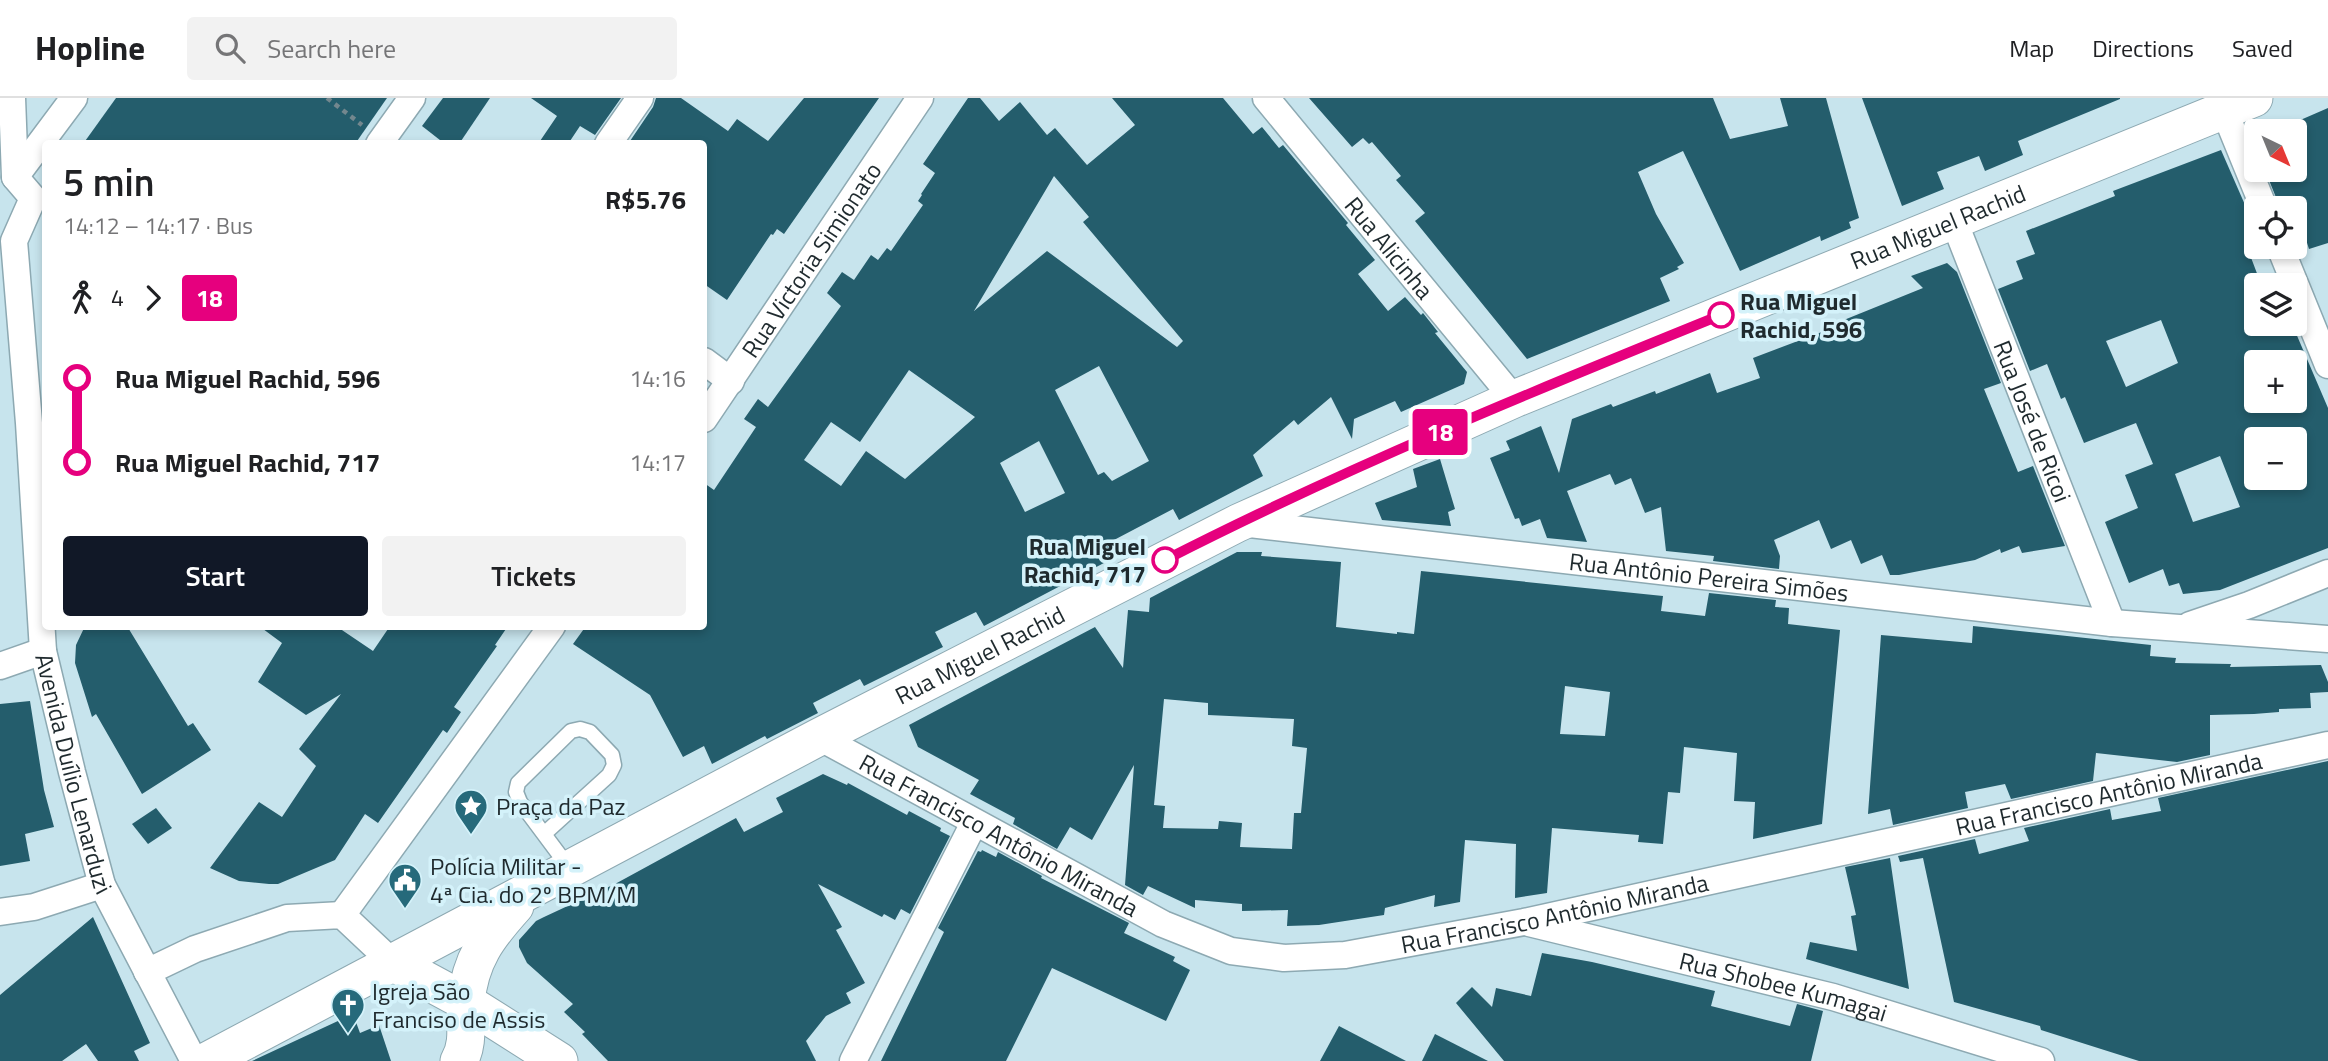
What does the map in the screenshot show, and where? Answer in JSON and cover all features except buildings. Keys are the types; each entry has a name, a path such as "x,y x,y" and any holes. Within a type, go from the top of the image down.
{"main road":[{"name":"Rua Miguel Rachid","path":"207,1061 819,737 1238,523 1514,399 2239,104"},
{"name":"Rua Miguel Rachid","path":"459,1061 463,1055 467,1033 466,1002 473,965 488,937 528,892"},
{"path":"392,962 466,1002 552,1060"}],"street":[{"name":"Avenida Duílio Lenarduzi","path":"12,98 15,177 33,198 7,245 29,423 43,651 102,885 194,1061"},
{"path":"43,140 74,98"},
{"path":"383,140 412,98"},
{"path":"611,140 640,98"},
{"name":"Rua Victoria Simionato","path":"707,415 920,98"},
{"name":"Rua Alicinha","path":"1276,102 1514,399"},
{"path":"2239,104 2261,196"},
{"path":"15,177 42,141"},
{"name":"Rua José de Ricoi","path":"1954,221 2112,623"},
{"path":"2285,259 2328,365"},
{"path":"707,363 731,381"},
{"name":"Rua Antônio Pereira Simões","path":"1238,523 2112,623 2328,639"},
{"name":"Rua Antônio Pereira Simões","path":"2179,629 2249,605 2328,573"},
{"path":"0,666 43,651 56,630"},
{"path":"342,915 549,630"},
{"name":"Rua Francisco Antônio Miranda","path":"819,737 1163,924 1231,951 1284,958 1345,955 1524,922 2328,745"},
{"path":"853,1061 974,823"},
{"path":"0,912 34,907 102,885"},
{"path":"147,972 195,949 287,918 342,915 392,962"},
{"name":"Rua Shobee Kumagai","path":"1524,922 1833,997 2041,1061"}],"lane":[{"path":"544,834 609,775 614,765 612,755 590,732 580,729 570,731 519,783 516,792 520,802 570,869"}],"path":[{"path":"327,98 380,140"}],"bus line":[{"name":"18","path":"1165,560 1238,523 1514,399 1721,315"}],"place":[{"name":"Rua Miguel Rachid, 596","path":"1721,315"},
{"name":"Rua Miguel Rachid, 717","path":"1165,560"},
{"name":"Praça da Paz","path":"471,836"},
{"name":"Polícia Militar - 4ª Cia. do 2º BPM/M","path":"405,910"},
{"name":"Igreja São Franciso de Assis","path":"348,1035"}]}
